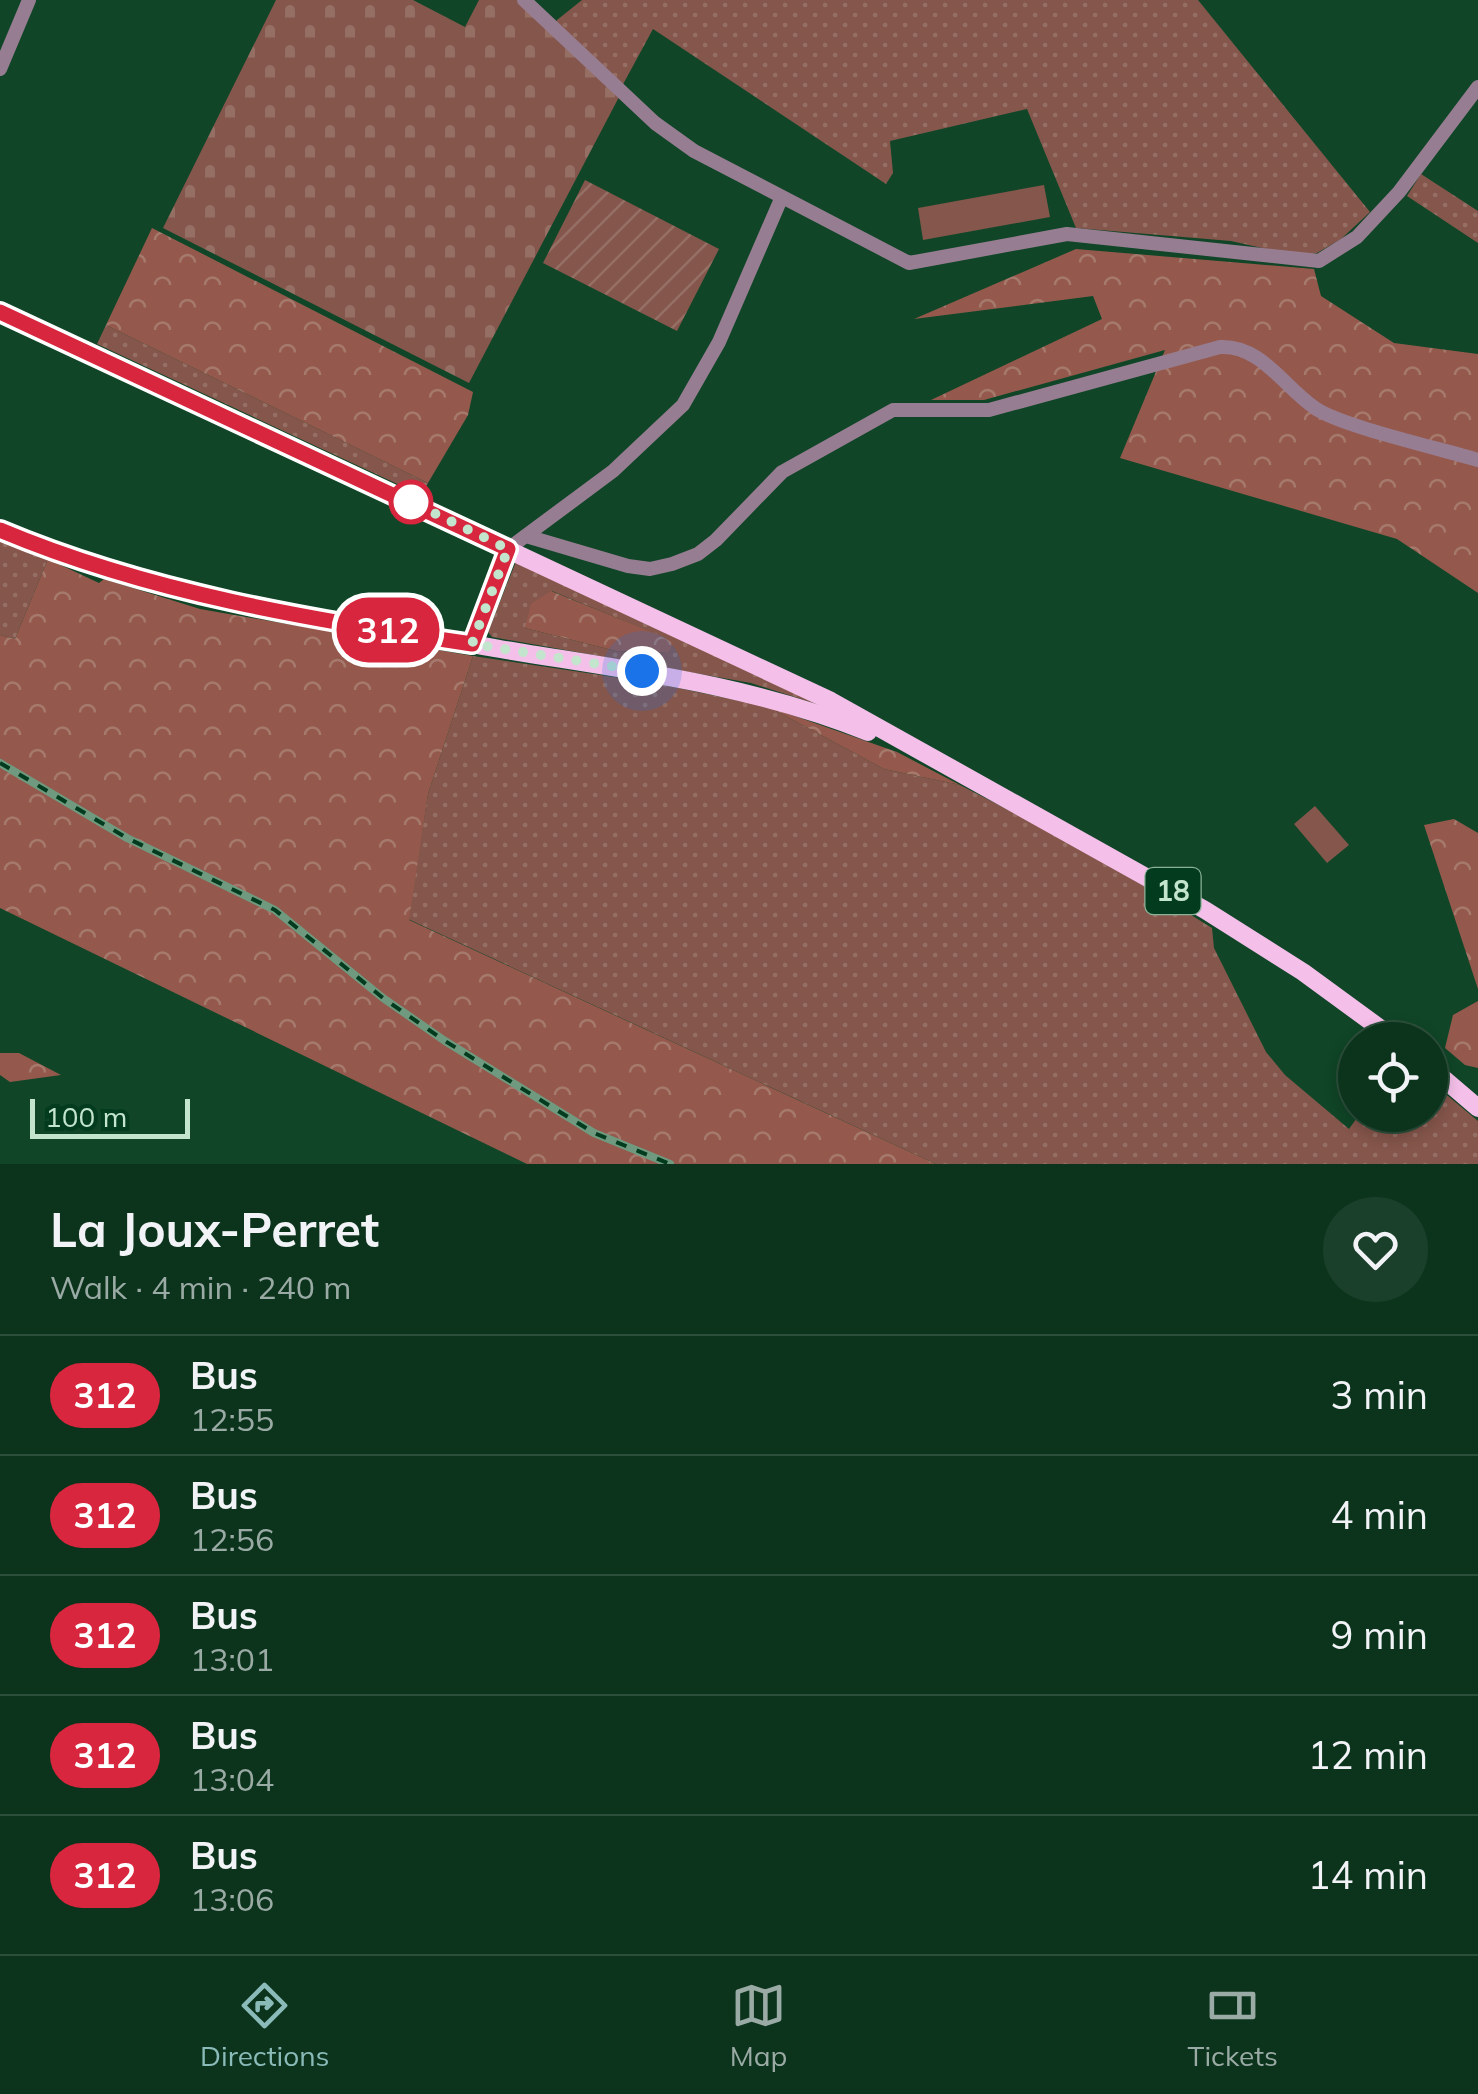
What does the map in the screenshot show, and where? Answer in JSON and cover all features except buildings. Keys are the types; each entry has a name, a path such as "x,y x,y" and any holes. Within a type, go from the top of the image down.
{"main road":[{"name":"18","path":"0,312 832,701 1206,910 1303,972 1371,1022"},
{"name":"18","path":"0,530 119,570 290,615 737,689 822,714 938,760"},
{"path":"1448,1082 1478,1108"}],"street":[{"path":"0,69 29,0"},
{"path":"524,0 655,124 781,199 909,263 1067,234 1319,261 1357,237 1399,192 1478,88"},
{"path":"472,644 508,549 634,454 683,405 719,342 781,199"},
{"path":"526,536 628,566 672,564 698,554 716,540 782,472 893,410 990,410 1201,350 1239,346 1318,410 1478,460"}],"green space":[{"path":"276,0 413,0 465,27 479,0 518,0 619,97 469,383 163,228"},
{"path":"582,0 1198,0 1370,212 1341,239 1317,253 1298,256 1231,241 1076,228 1027,109 890,141 893,173 886,184 653,29 621,88 556,26 557,20"},
{"path":"1421,174 1478,211 1478,243 1407,196"},
{"path":"585,180 719,249 677,331 543,263"},
{"path":"1044,185 1050,217 923,240 918,208"},
{"path":"152,228 473,392 468,415 428,483 106,325"},
{"path":"1076,249 1314,269 1321,296 1394,343 1478,354 1478,593 1397,539 1120,458 1165,350 984,400 931,400 1102,319 1093,296 914,319"},
{"path":"106,325 428,483 421,495 97,344"},
{"path":"0,541 48,559 15,639 0,635"},
{"path":"48,559 99,583 104,579 200,609 473,656 428,794 409,920 936,1164 527,1164 0,908 0,635 15,639"},
{"path":"517,559 829,708 751,683 492,637 488,632","holes":["552,591 672,643 669,653 616,651 525,628"]},
{"path":"551,591 657,634 673,643 669,653 616,651 525,628 531,604"},
{"path":"473,656 654,683 769,707 884,769 960,785 1084,849 1212,928 1214,948 1266,1052 1285,1075 1338,1120 1338,1132 1448,1132 1448,1096 1478,1121 1478,1164 936,1164 408,919 428,794"},
{"path":"769,707 897,752 960,785 884,769"},
{"path":"1315,806 1349,845 1327,863 1294,824"},
{"path":"1454,819 1478,833 1478,989 1424,825"},
{"path":"1478,1001 1478,1068 1465,1065 1448,1051 1453,1015"},
{"path":"0,1053 19,1053 61,1075 10,1082 0,1075"}],"railway":[{"path":"0,763 127,838 275,910 383,998 445,1041 594,1133 670,1164"}],"bus line":[{"name":"312","path":"0,312 508,549 472,644 290,615 103,565 0,530"}],"route":[{"path":"411,502 407,500 508,549 472,644 642,671"}]}
